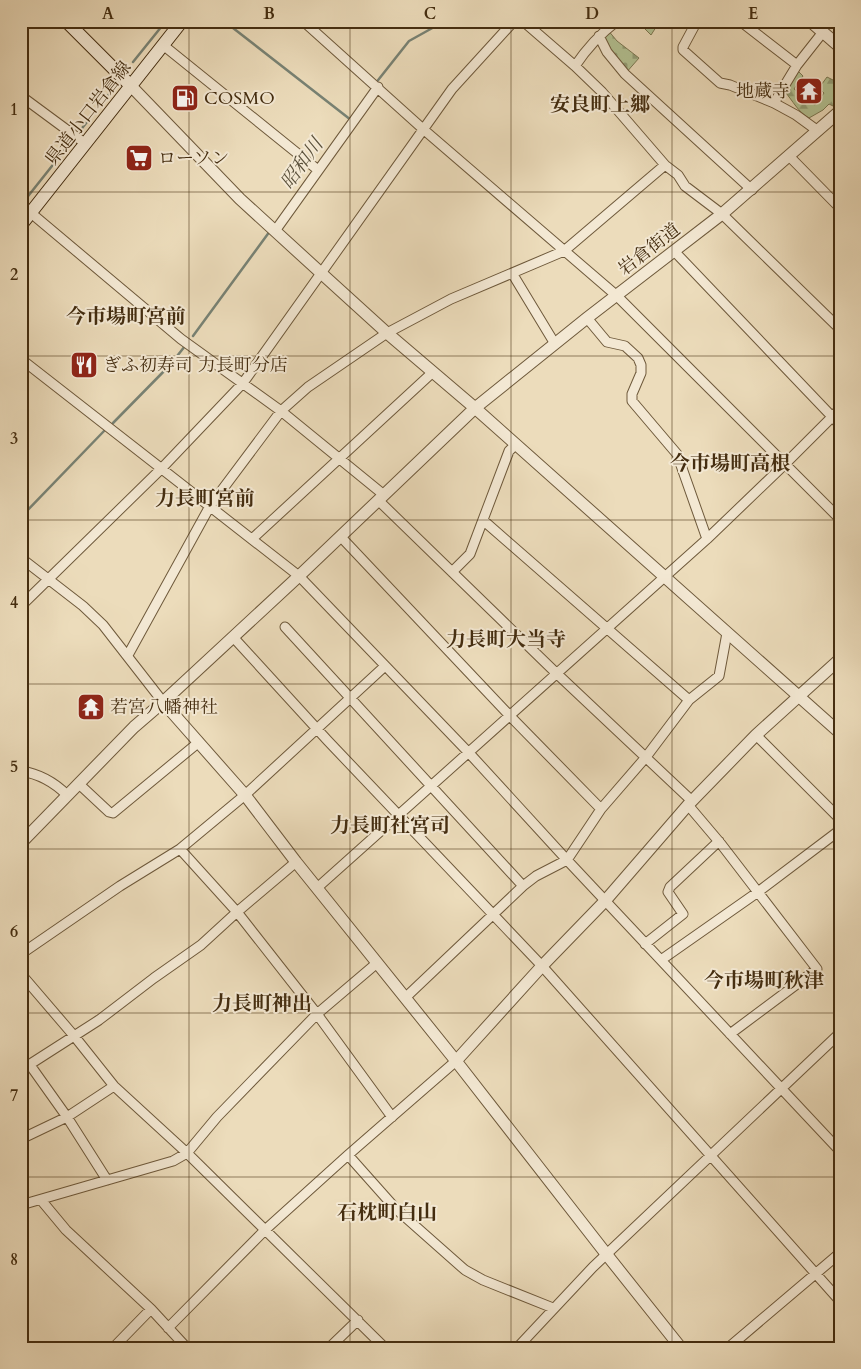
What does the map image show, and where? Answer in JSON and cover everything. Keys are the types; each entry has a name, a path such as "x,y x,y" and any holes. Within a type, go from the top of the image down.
{"main road":[{"name":"県道小口岩倉線","path":"21,225 86,144 134,90 163,45 182,21"},
{"path":"70,22 134,90"}],"street":[{"path":"303,21 423,129 617,296 840,519"},
{"path":"21,606 162,468 243,383 452,89 514,21"},
{"path":"523,21 602,92 665,165 678,175 685,186 722,214 840,329"},
{"path":"575,66 599,36 617,21"},
{"path":"697,21 683,50 720,83 730,85 774,103 796,115 818,131"},
{"path":"740,21 797,66"},
{"path":"810,21 838,41"},
{"path":"774,103 797,66 823,32"},
{"path":"599,36 607,52 625,74 752,190"},
{"path":"163,45 316,168"},
{"path":"272,228 375,84"},
{"path":"134,90 240,199 321,273 840,733"},
{"path":"21,96 86,144"},
{"name":"岩倉街道","path":"21,843 134,726 163,702 341,537 475,408 752,190 840,111"},
{"path":"789,156 840,208"},
{"path":"128,655 210,506 281,411 308,387 387,333 451,299 564,251 665,165"},
{"path":"31,213 181,339 281,411 338,459 381,498 452,572 646,757 690,803 818,969 730,1034"},
{"path":"674,251 840,425"},
{"path":"512,273 556,344"},
{"path":"587,318 607,342 625,346 638,358 641,365 641,373 632,394 632,401 677,454 706,539"},
{"path":"21,359 299,576 468,752 840,1151"},
{"path":"252,539 433,372"},
{"path":"317,888 706,539 840,409"},
{"path":"452,572 470,554 509,451 516,444"},
{"path":"484,521 688,700"},
{"path":"341,537 510,716 601,809"},
{"path":"21,558 99,620 163,702 245,795 681,1348"},
{"path":"285,627 523,886"},
{"path":"405,998 492,913 523,886 536,876 567,860 601,809 646,757 688,700 719,676 727,633"},
{"path":"232,637 542,966 840,1301"},
{"path":"168,1328 265,1230 456,1061 605,900 690,803 756,735 840,659"},
{"path":"21,954 120,886 180,849 245,795 385,666"},
{"path":"756,735 840,819"},
{"path":"79,784 109,812 113,813 199,742"},
{"path":"21,771 46,778 67,795"},
{"path":"661,960 758,892 840,830"},
{"path":"646,944 683,914 668,892 670,887 719,841"},
{"path":"180,849 237,912 317,1014 392,1117"},
{"path":"21,1070 75,1037 201,945 296,862"},
{"path":"21,1205 173,1160 187,1153 224,1110 317,1014 377,963"},
{"path":"21,974 114,1086 187,1153 385,1348"},
{"path":"517,1348 553,1308 607,1255 780,1088 840,1033"},
{"path":"30,1065 67,1117 107,1180"},
{"path":"21,1139 67,1117 114,1086"},
{"path":"348,1155 396,1209 465,1270 483,1280 553,1308"},
{"path":"41,1200 66,1230 151,1309 187,1348"},
{"path":"728,1348 840,1253"},
{"path":"113,1348 151,1309"},
{"path":"329,1348 358,1320"}],"green space":[{"path":"643,21 660,21 651,35 641,25"},
{"path":"607,29 617,41 639,58 625,74 599,36"},
{"path":"797,70 803,76 794,89 815,105 824,93 819,88 827,77 837,82 840,81 840,106 837,108 829,104 809,118 805,116 785,92"}],"waterway":[{"path":"133,62 166,21"},
{"path":"224,21 351,120"},
{"name":"昭和川","path":"375,84 409,41 445,21"},
{"path":"21,205 110,93"},
{"name":"昭和川","path":"193,336 270,231"},
{"name":"昭和川","path":"113,423 170,365 185,346"},
{"name":"昭和川","path":"21,517 105,430"}],"place":[{"name":"地蔵寺","path":"809,91"},
{"name":"COSMO","path":"185,98"},
{"name":"ローソン","path":"139,158"},
{"name":"ぎふ初寿司 力長町分店","path":"84,365"},
{"name":"若宮八幡神社","path":"91,707"}],"district":[{"name":"安良町上郷","path":"600,104"},
{"name":"今市場町宮前","path":"126,316"},
{"name":"今市場町高根","path":"730,463"},
{"name":"力長町宮前","path":"205,498"},
{"name":"力長町大当寺","path":"506,639"},
{"name":"力長町社宮司","path":"390,825"},
{"name":"今市場町秋津","path":"764,980"},
{"name":"力長町神出","path":"262,1003"},
{"name":"石枕町白山","path":"387,1212"}]}
